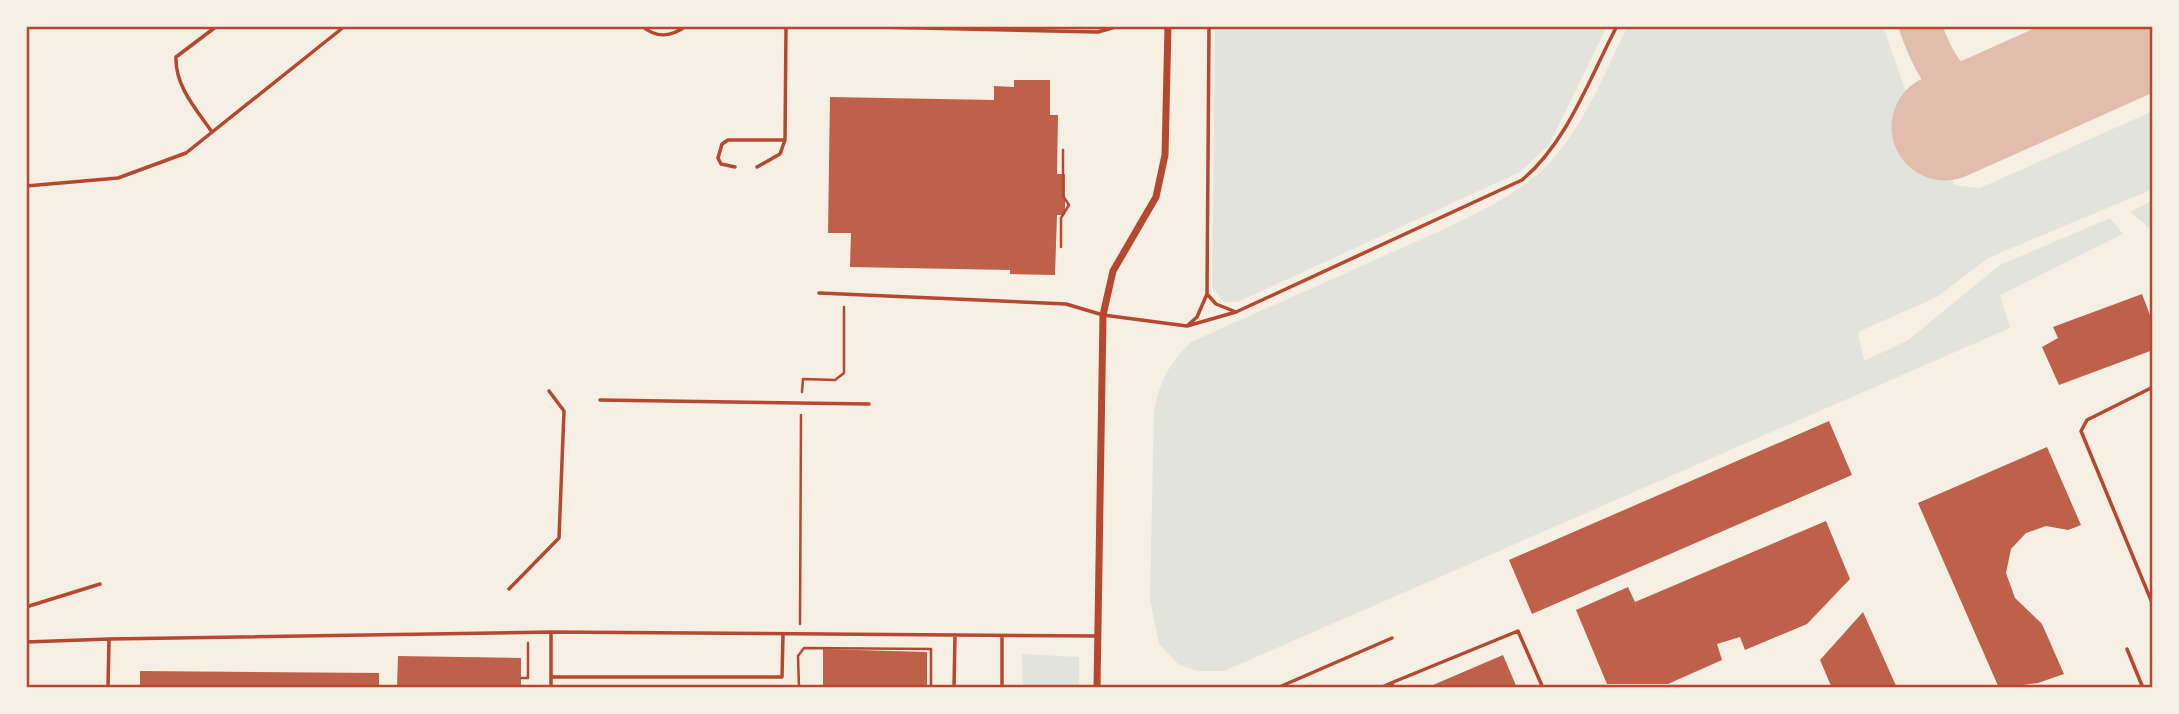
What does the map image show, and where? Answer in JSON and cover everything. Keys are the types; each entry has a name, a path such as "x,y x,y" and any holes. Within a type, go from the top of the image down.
{"street":[{"path":"1097,688 1102,315 1113,271 1156,197 1165,155 1168,26"}],"lane":[{"path":"212,132 182,87 176,71 176,57 217,26"},
{"path":"26,186 118,178 186,153 345,26"},
{"path":"642,26 654,35 672,36 686,26"},
{"path":"757,167 780,154 785,139 786,26"},
{"path":"834,26 1098,32 1119,26"},
{"path":"1187,326 1197,317 1208,295 1209,26"},
{"path":"820,293 1066,304 1102,315 1187,326 1236,312 1522,180 1538,167 1557,140 1618,26"},
{"path":"734,167 722,164 718,158 722,144 728,140 785,139"},
{"path":"1208,295 1216,304 1236,312"},
{"path":"2153,387 2087,420 2081,431 2153,605"},
{"path":"509,589 559,538 564,411 550,391"},
{"path":"600,400 869,404"},
{"path":"26,607 100,584"},
{"path":"1380,688 1518,631 1543,688"},
{"path":"26,642 528,632 1098,636"},
{"path":"551,632 551,688"},
{"path":"551,677 782,677 783,634"},
{"path":"954,688 955,635"},
{"path":"1002,636 1002,688"},
{"path":"1278,688 1392,638"},
{"path":"108,688 109,639"},
{"path":"2127,649 2143,688"}],"path":[{"path":"1061,247 1061,218 1069,205 1063,196 1063,150"},
{"path":"802,392 803,379 835,380 844,373 844,307"},
{"path":"800,624 801,415"},
{"path":"521,678 528,678 528,632"},
{"path":"799,688 798,656 804,648 817,648 931,649 930,688"}],"shaded area":[{"path":"1215,26 1607,26 1549,145 1520,172 1238,302 1224,302 1212,287"},
{"path":"1628,26 1883,26 1906,92 1955,185 1980,188 2153,111 2153,189 1988,258 1937,297 1858,332 1864,361 1908,340 2000,265 2110,218 2123,234 2000,295 2010,328 1224,671 1197,671 1178,664 1159,644 1150,599 1154,412 1162,382 1176,358 1191,342 1451,226 1517,190 1552,160 1575,129"},
{"path":"2153,200 2153,231 2130,212"},
{"path":"1022,654 1079,657 1079,688 1023,688"}],"building":[{"path":"1014,80 1050,80 1050,115 1058,115 1057,174 1065,174 1065,215 1057,215 1055,275 1010,274 1010,270 850,267 851,233 828,233 830,97 994,100 994,86 1014,87"},
{"path":"2142,294 2153,323 2153,350 2059,385 2042,347 2058,338 2053,327"},
{"path":"1829,421 1852,475 1532,614 1509,560"},
{"path":"2047,447 2081,525 2068,530 2046,526 2026,533 2011,549 2006,573 2015,598 2042,624 2064,674 2038,683 1999,688 1918,503"},
{"path":"1826,521 1850,579 1807,624 1745,650 1740,637 1717,644 1722,660 1668,684 1607,684 1576,610 1628,587 1635,602"},
{"path":"1863,612 1897,688 1832,688 1820,660"},
{"path":"823,649 927,652 927,688 823,688"},
{"path":"1503,655 1517,688 1426,688"},
{"path":"398,656 521,658 521,688 397,688"},
{"path":"140,671 379,673 379,688 140,688"}],"taxiway":[{"path":"1920,26 1934,59 1951,82 1976,94 2012,97"}],"runway":[{"path":"1945,127 2153,34"}]}
